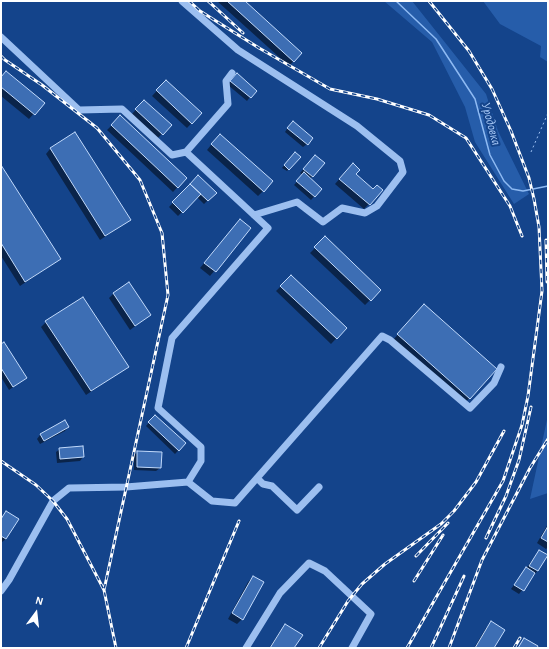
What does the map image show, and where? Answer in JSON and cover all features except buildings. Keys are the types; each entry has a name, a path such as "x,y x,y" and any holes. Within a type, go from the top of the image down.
{"street":[{"path":"182,1 238,50 357,126 400,161 403,172 377,206 365,213 342,208 323,222 297,202 254,215"},
{"path":"1,37 79,110 122,109 172,154 186,152 228,104 226,81 232,72"},
{"path":"186,152 268,228 172,338 158,408 201,447 201,461 188,482"},
{"path":"1,591 9,580 53,501 69,488 126,487 188,482 212,501 235,503 382,336 390,340 470,408 494,383 501,367"},
{"path":"257,478 263,484 272,486 297,510 320,487"},
{"path":"246,648 280,593 309,563 325,571 371,614 352,648"}],"path":[{"path":"531,152 548,113"}],"shaded area":[{"path":"384,1 412,1 486,94 498,131 529,194 514,204 475,142 465,107 432,42"},
{"path":"483,1 548,1 548,62 540,57 541,46 500,24"},
{"path":"548,415 548,493 530,499"}],"waterway":[{"name":"Уродовка","path":"396,1 436,39 475,99 490,155 504,181 512,189 523,191 548,186"}],"railway":[{"path":"189,1 200,11 259,48 330,89 377,99 429,115 466,138 510,206 522,236"},
{"path":"208,1 243,33"},
{"path":"407,648 503,481 522,425 528,396 542,291 539,227 534,199 529,178 511,131 492,89 469,51 429,1"},
{"path":"1,56 42,85 97,128 140,180 162,233 168,295 104,590"},
{"path":"546,240 547,282"},
{"path":"486,538 506,496 519,460 531,407"},
{"path":"319,648 348,601 362,584 385,564 441,524 454,511 476,482 504,431"},
{"path":"449,648 482,560 530,468 548,439"},
{"path":"1,461 36,485 53,501 67,519 104,590 116,648"},
{"path":"186,648 239,521"},
{"path":"416,556 448,523"},
{"path":"414,581 443,535"},
{"path":"431,648 464,576"},
{"path":"514,648 520,638"}]}
